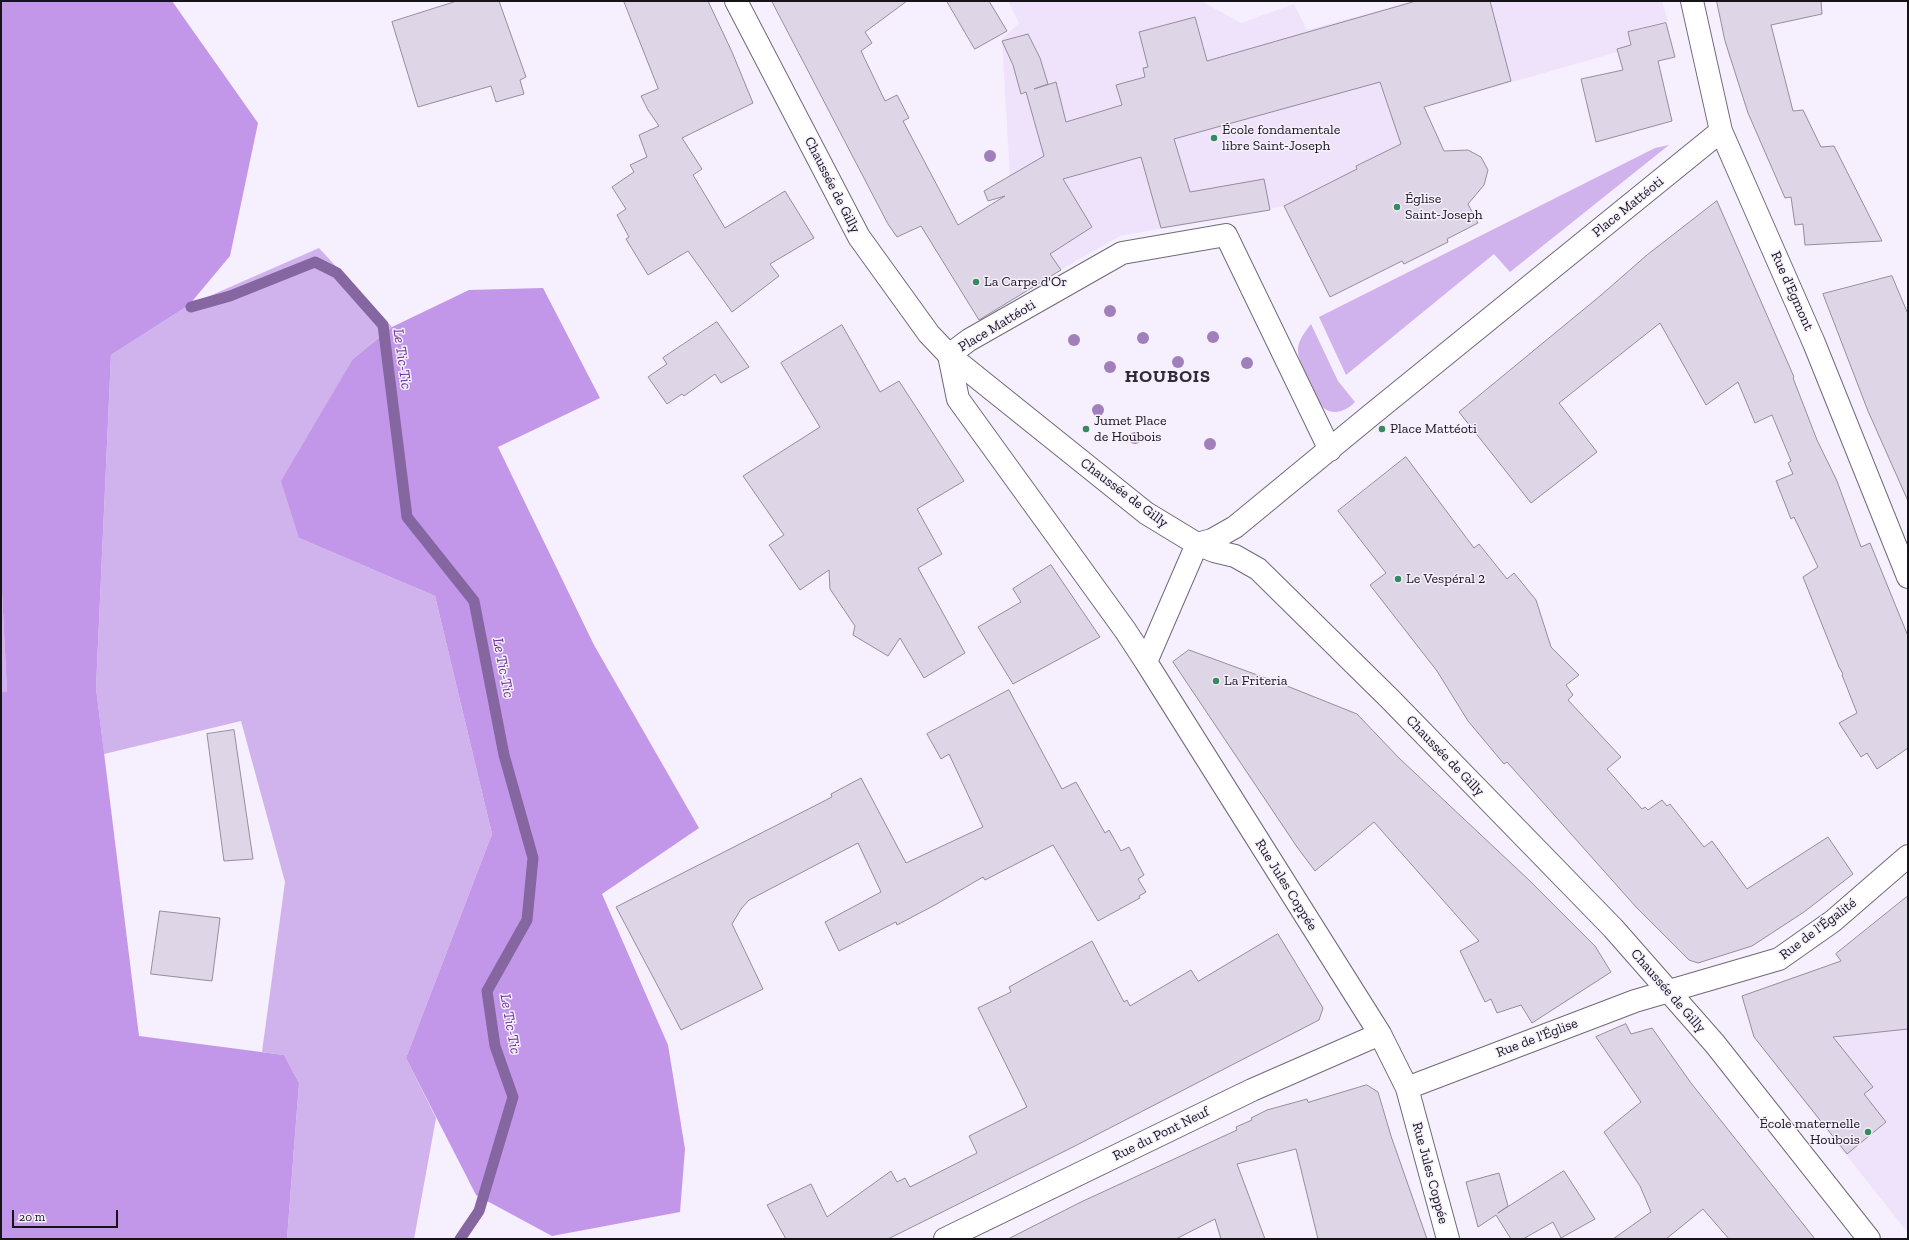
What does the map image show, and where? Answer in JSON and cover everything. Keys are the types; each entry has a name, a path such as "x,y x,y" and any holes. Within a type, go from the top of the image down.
{"street":[{"name":"Chaussée de Gilly","path":"736,1 858,237 929,334 949,355 1146,513 1197,544 1214,551 1235,556 1258,569 1390,699 1614,928 1715,1044 1869,1239"},
{"name":"Rue d'Egmont","path":"1692,1 1721,131 1814,342 1908,577"},
{"name":"Place Mattéoti","path":"1197,544 1217,538 1235,527 1721,131"},
{"name":"Place Mattéoti","path":"949,355 969,340 1122,253 1226,235 1330,450"},
{"path":"949,355 958,399 1121,624 1146,662"},
{"path":"1146,662 1197,544"},
{"name":"Rue Jules Coppée","path":"1146,662 1380,1034 1407,1088 1448,1239"},
{"name":"Rue de l'Égalité","path":"1668,990 1779,959 1833,921 1908,856"},
{"name":"Rue de l'Église","path":"1407,1088 1635,1001 1668,990"},
{"name":"Rue du Pont Neuf","path":"945,1239 1252,1090 1380,1034"}],"shaded area":[{"path":"1,1 172,1 258,123 230,256 189,305 111,355 96,688 139,1036 284,1055 299,1083 287,1239 1,1239 1,692 7,692 1,572"},
{"name":"École fondamentale libre Saint-Joseph","path":"1008,1 1201,1 1241,23 1294,4 1307,30 1414,1 1662,1 1668,21 1627,31 1631,48 1474,93 1470,78 1420,95 1427,116 1401,144 1356,166 1357,170 1286,206 1120,236 1060,270 1051,257 1010,177 1002,39 1019,23"},
{"path":"1669,145 1510,272 1494,254 1346,375 1319,317 1655,148"},
{"path":"319,248 392,327 353,359 299,538 435,596 492,834 406,1058 436,1118 414,1239 287,1239 299,1083 284,1055 262,1052 285,882 241,721 104,754 96,688 111,355 189,305"},
{"path":"543,288 600,398 498,447 594,645 699,828 602,894 668,1045 685,1149 680,1212 552,1236 476,1195 406,1058 492,834 435,596 299,538 281,481 353,359 392,327 469,290"},
{"path":"1311,324 1338,381 1355,402 1348,408 1339,412 1330,411 1322,406 1316,397 1301,363 1298,352 1299,344"},
{"path":"1,572 7,692 1,692"},
{"name":"École maternelle Houbois","path":"1908,1026 1908,1233 1768,1056 1783,1045 1830,1052 1836,1038"}],"building":[{"path":"457,1 499,1 526,77 520,80 524,94 496,102 491,86 418,107 392,22"},
{"path":"624,1 708,1 732,52 753,103 682,138 702,169 693,175 725,228 785,191 814,238 770,264 779,276 732,312 688,251 648,275 626,239 629,237 617,215 626,209 612,187 634,172 630,165 647,157 639,135 659,126 648,110 641,96 658,89"},
{"path":"772,1 907,1 865,32 872,43 861,51 885,101 897,95 909,118 903,121 958,225 1005,196 988,201 984,191 1044,156 1026,92 1021,94 1013,65 1002,41 1028,34 1040,58 1048,84 1034,89 1056,82 1066,122 1122,105 1116,85 1145,77 1143,68 1148,67 1139,32 1195,17 1207,61 1416,1 1490,1 1511,81 1424,107 1444,151 1468,150 1481,157 1488,170 1484,185 1468,204 1478,223 1447,239 1448,242 1404,264 1402,261 1330,297 1284,206 1357,169 1356,166 1401,144 1380,82 1174,139 1190,192 1264,179 1270,210 1161,228 1141,157 1063,179 1092,227 1050,254 1061,270 979,320 921,226 897,237 888,224"},
{"path":"947,1 989,1 1007,31 975,49"},
{"path":"1717,1 1821,1 1822,14 1771,25 1793,111 1803,110 1821,147 1834,146 1882,241 1805,245 1803,224 1795,225 1791,197 1785,198 1748,113 1725,41"},
{"path":"1666,23 1675,57 1658,61 1672,121 1596,142 1581,79 1623,70 1617,49 1631,45 1628,32"},
{"path":"1717,201 1794,377 1793,378 1817,440 1837,481 1861,547 1870,543 1908,636 1908,748 1877,769 1867,753 1861,757 1839,723 1857,713 1842,675 1843,674 1803,577 1818,567 1794,517 1791,519 1776,481 1793,474 1788,463 1791,461 1772,415 1755,423 1738,382 1706,405 1660,323 1559,403 1597,452 1531,503 1459,412 1600,296 1647,255"},
{"path":"1892,276 1908,314 1908,501 1868,411 1823,294"},
{"path":"717,322 749,367 721,383 715,374 684,396 682,394 667,404 648,377 667,364 663,358"},
{"path":"842,325 880,392 899,381 964,481 917,509 942,554 918,568 965,653 924,678 900,638 888,656 853,635 855,626 830,589 829,570 800,590 769,545 784,535 743,476 820,427 781,363"},
{"path":"1406,457 1474,548 1479,544 1507,579 1514,573 1536,600 1551,647 1579,675 1566,685 1573,695 1568,700 1621,757 1607,769 1642,809 1645,807 1648,810 1662,800 1667,806 1670,804 1704,847 1712,841 1747,889 1828,837 1853,874 1804,912 1752,946 1698,963 1689,960 1636,907 1507,762 1504,764 1468,721 1437,671 1370,585 1386,573 1338,511"},
{"path":"1051,565 1100,637 1013,684 978,627 1021,602 1013,589"},
{"path":"1189,650 1282,684 1357,714 1399,758 1530,881 1595,946 1611,972 1532,1023 1521,1005 1497,1013 1491,999 1485,1002 1460,951 1479,941 1374,822 1315,871 1297,847 1173,662"},
{"path":"1009,690 1062,789 1076,782 1105,833 1109,830 1121,851 1129,847 1144,875 1138,879 1146,892 1139,896 1140,898 1098,921 1053,845 985,880 983,877 897,925 896,922 839,951 825,922 881,892 858,843 749,900 741,909 732,924 763,989 681,1030 616,907 832,797 831,794 861,778 906,863 983,827 949,754 941,759 927,734"},
{"path":"234,730 253,859 224,861 207,734"},
{"path":"1908,896 1908,1029 1833,1037 1873,1087 1864,1094 1886,1122 1847,1154 1754,1037 1742,996 1841,961 1836,954"},
{"path":"160,911 220,918 212,981 151,974"},
{"path":"1278,934 1323,1008 1319,1020 1073,1147 888,1239 786,1239 767,1205 811,1184 827,1217 891,1171 897,1182 905,1178 910,1187 977,1153 969,1136 1027,1107 978,1008 1011,992 1009,987 1092,941 1124,1002 1127,1000 1130,1006 1191,970 1198,981"},
{"path":"1626,1024 1631,1034 1652,1028 1691,1083 1815,1239 1729,1239 1703,1209 1666,1239 1613,1239 1651,1212 1640,1186 1604,1132 1641,1102 1596,1037"},
{"path":"1367,1085 1378,1092 1391,1136 1427,1239 1318,1239 1296,1149 1237,1164 1265,1239 1221,1239 1215,1219 1176,1239 1008,1239 1081,1202 1237,1130 1236,1127 1252,1120 1251,1118 1267,1110 1307,1099 1308,1102"},
{"path":"1564,1171 1595,1219 1561,1238 1553,1222 1523,1239 1511,1239 1496,1215 1478,1227 1466,1182 1499,1173 1508,1206 1498,1213"}],"waterway":[{"name":"Le Tic-Tic","path":"191,307 230,296 315,262 337,273 383,325 407,517 474,601 504,755 533,858 527,920 487,991 495,1046 513,1097 479,1211 460,1239"}],"place":[{"name":"École fondamentale libre Saint-Joseph","path":"1214,138"},
{"name":"Église Saint-Joseph","path":"1397,207"},
{"name":"La Carpe d'Or","path":"976,282"},
{"name":"Jumet Place de Houbois","path":"1086,429"},
{"name":"Place Mattéoti","path":"1382,429"},
{"name":"Le Vespéral 2","path":"1398,579"},
{"name":"La Friteria","path":"1216,681"},
{"name":"École maternelle Houbois","path":"1868,1132"}],"district":[{"name":"HOUBOIS","path":"1168,377"}]}
